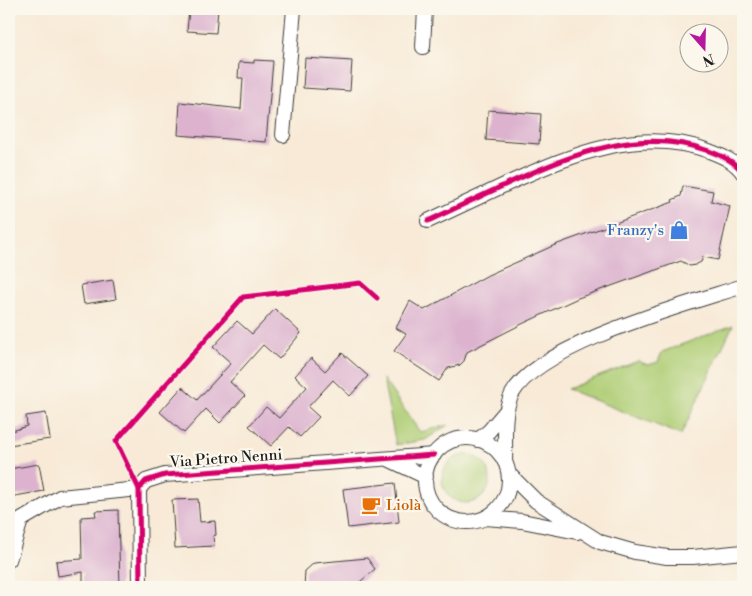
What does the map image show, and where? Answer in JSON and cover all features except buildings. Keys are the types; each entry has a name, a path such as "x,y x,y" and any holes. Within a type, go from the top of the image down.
{"street":[{"path":"283,135 294,9"},
{"path":"423,47 425,9"},
{"path":"428,220 538,170 583,152 618,144 649,141 696,146 727,158 743,173"},
{"path":"743,286 624,325 563,353 526,376 512,394 506,411 507,468 509,488 504,500 496,511 485,518 473,522 461,522 449,518 438,511 426,490 428,465 434,454 446,444 462,438 478,440 489,444 498,452 507,468 536,501 600,542 635,552 667,557 701,557 743,552"},
{"path":"478,440 489,431 506,411"},
{"name":"Via Pietro Nenni","path":"140,489 146,481 165,474 387,459 434,454"},
{"path":"387,459 426,477"},
{"path":"9,560 21,520 60,496 140,489 140,587"},
{"path":"485,518 522,521 585,533"}],"green space":[{"path":"733,325 681,435 567,389 638,361 648,365 658,362 662,352"},
{"path":"383,379 420,432 448,425 425,440 396,445"},
{"path":"466,455 475,457 483,462 488,470 490,479 488,488 483,496 475,501 466,503 457,501 449,496 444,488 442,479 444,470 449,462 457,457"}],"cycle path":[{"path":"428,221 559,162 583,153 633,142 658,141 684,144 709,151 732,162 743,173"},
{"path":"139,489 116,441 243,297 360,283 377,298"},
{"path":"140,587 139,489 146,481 165,475 434,455"}],"place":[{"name":"Franzy's","path":"679,230"},
{"name":"Liolà","path":"371,505"}]}
